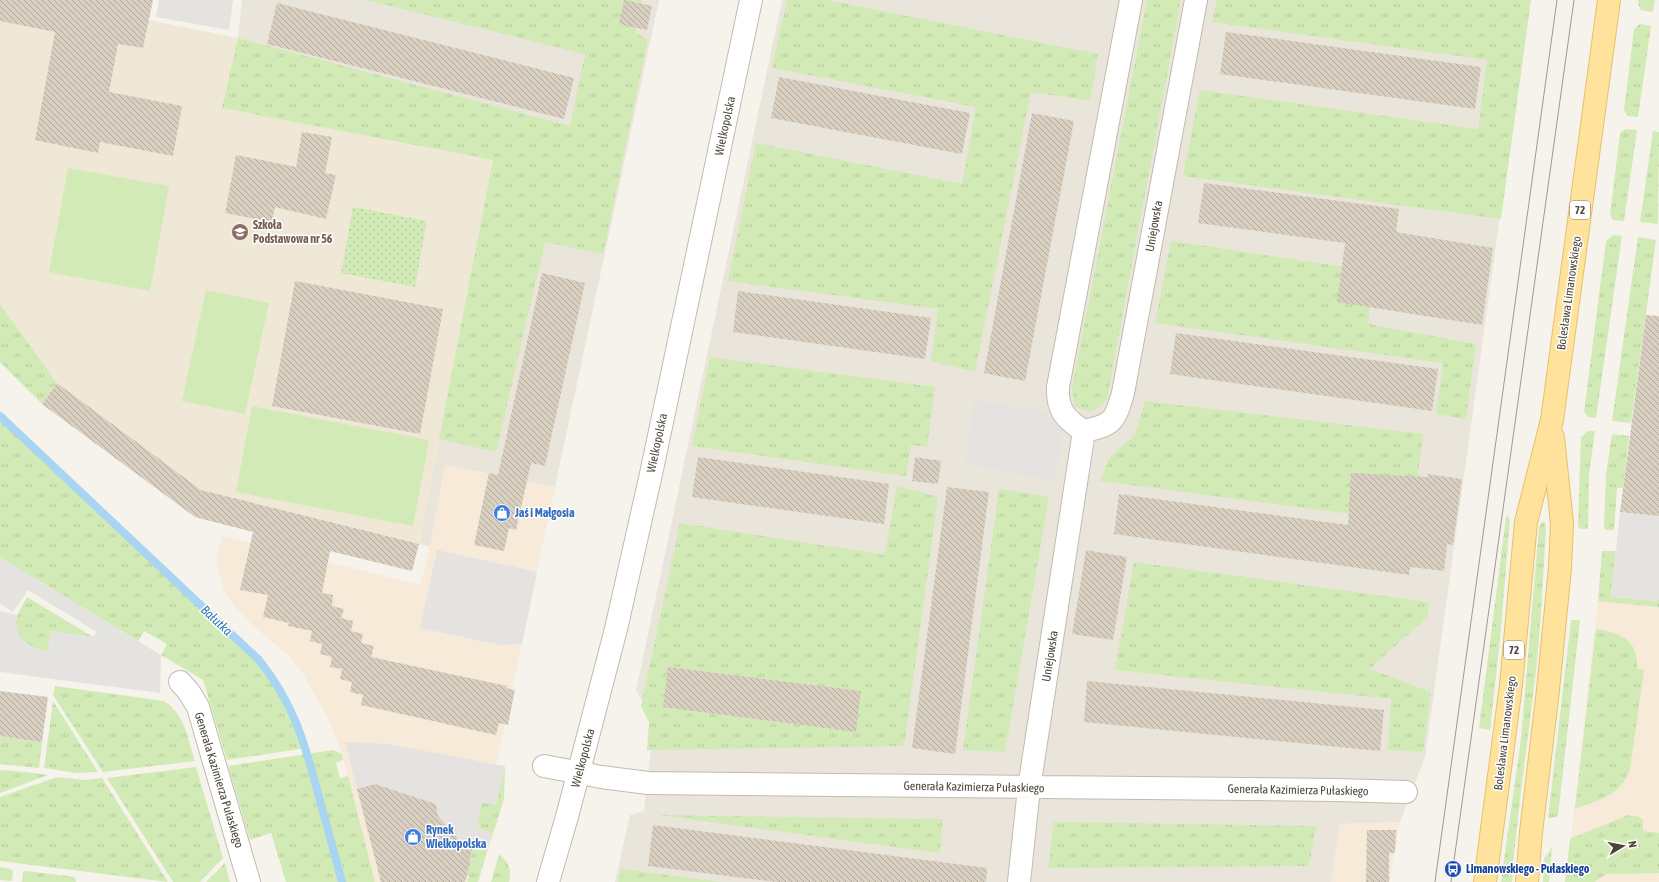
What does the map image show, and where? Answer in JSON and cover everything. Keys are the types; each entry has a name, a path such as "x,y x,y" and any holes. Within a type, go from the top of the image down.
{"main road":[{"name":"Bolesława Limanowskiego","path":"1485,882 1512,685 1526,522 1552,420 1609,0"},
{"name":"Bolesława Limanowskiego","path":"1527,882 1560,568 1562,524 1552,420"}],"street":[{"name":"Wielkopolska","path":"548,882 579,772 616,629 646,497 751,0"},
{"path":"1084,431 1065,416 1060,407 1058,387 1131,0"},
{"name":"Uniejowska","path":"1019,882 1029,788 1084,431 1108,425 1114,419 1119,409 1124,393 1196,0"},
{"name":"Generała Kazimierza Pułaskiego","path":"180,682 189,692 198,707 249,882"},
{"name":"Generała Kazimierza Pułaskiego","path":"544,766 648,783 1406,792"}],"shaded area":[{"name":"Szkoła Podstawowa nr 56","path":"0,0 149,20 238,38 223,108 493,160 419,544 201,490 57,383 0,304"},
{"path":"159,0 233,0 229,30 156,17"},
{"path":"242,0 659,0 555,487 446,465 430,546 419,544 493,160 238,38"},
{"path":"782,0 1530,0 1425,757 1400,822 1340,824 1331,882 615,882 630,815 644,811 654,721 636,691"},
{"path":"974,400 1056,413 1063,426 1055,481 965,464"},
{"path":"445,465 555,487 496,765 505,766 504,799 478,882 375,882 342,754 328,718 302,672 290,657 249,622 234,606 224,590 216,563 222,536 421,585"},
{"path":"1620,512 1659,516 1659,601 1611,597"},
{"path":"437,550 537,572 522,644 500,645 420,628"},
{"path":"0,557 161,655 160,693 0,672 0,611 17,615 16,624 20,637 30,646 42,650 48,651 51,631 93,637 97,632 28,590 13,612 0,604"},
{"path":"1611,597 1659,601 1659,882 1566,882 1598,601"},
{"path":"345,742 388,744 505,766 496,805 482,802 478,823 480,829 493,834 487,851 462,843 438,816 436,804 375,784 357,789"},
{"path":"1400,822 1390,882 1331,882 1340,824"}],"green space":[{"path":"366,0 642,0 635,33 648,39 603,254 545,242 496,452 439,439 493,160 222,108 238,38 570,126 585,54"},
{"path":"787,0 827,0 1098,54 1090,101 1031,92 975,372 931,361 938,309 728,281 756,143 962,184 976,107 772,68"},
{"path":"1147,0 1181,0 1107,399 1099,407 1093,411 1090,411 1075,406 1072,388"},
{"path":"1217,0 1531,0 1501,219 1183,176 1200,90 1478,129 1487,60 1212,22"},
{"path":"1638,0 1655,0 1653,12 1641,10"},
{"path":"1640,24 1651,26 1638,117 1628,116 1624,110 1634,29"},
{"path":"1626,129 1637,130 1624,221 1613,220 1610,215 1620,133"},
{"path":"1653,131 1659,132 1658,224 1640,222"},
{"path":"68,168 169,186 150,291 49,272"},
{"path":"353,207 427,221 415,287 341,273"},
{"path":"1613,235 1622,236 1596,418 1588,417 1584,412 1606,241"},
{"path":"1638,237 1656,240 1631,423 1612,421"},
{"path":"1171,241 1374,271 1368,324 1476,344 1466,419 1436,414 1443,363 1155,323"},
{"path":"206,290 269,303 245,414 182,401"},
{"path":"0,304 57,383 42,404 0,362"},
{"path":"710,357 935,387 927,447 911,445 906,476 692,446"},
{"path":"1145,401 1423,434 1412,522 1100,481 1110,457 1135,435"},
{"path":"252,406 429,440 413,526 236,492"},
{"path":"0,416 259,660 274,680 287,702 306,748 227,760 203,680 161,655 167,644 144,631 138,641 0,557"},
{"path":"1588,431 1595,431 1589,475 1588,529 1581,529 1578,526 1581,437"},
{"path":"1612,434 1629,436 1623,488 1617,488 1614,530 1606,530 1604,527 1606,474"},
{"path":"897,486 938,497 904,746 647,750 649,722 641,706 680,523 885,555"},
{"path":"999,489 1049,497 1005,752 963,750"},
{"path":"1508,516 1510,520 1500,639 1490,730 1479,728 1506,517"},
{"path":"1542,522 1545,522 1546,529 1539,636 1512,882 1501,882 1521,739 1539,527"},
{"path":"1602,551 1616,551 1611,597 1659,601 1659,607 1598,601"},
{"path":"1134,562 1429,602 1428,616 1370,669 1431,692 1423,752 1388,750 1391,699 1115,670"},
{"path":"27,597 93,637 51,631 48,652 29,645 19,636 16,630 17,616"},
{"path":"1571,620 1580,620 1558,816 1548,819"},
{"path":"1596,629 1613,633 1627,640 1635,651 1637,669 1644,670 1630,769 1626,778 1615,791 1608,796 1575,809"},
{"path":"55,686 164,701 171,706 181,720 188,736 195,761 103,772 53,695"},
{"path":"53,701 98,772 76,773 44,768"},
{"path":"0,736 42,742 39,768 0,764"},
{"path":"333,750 342,754 343,760 336,763 340,778 348,776 375,882 286,882 271,833 250,840 228,766"},
{"path":"505,766 504,799 493,834 479,828 478,823 482,802 496,805"},
{"path":"196,767 223,858 200,882 173,882 107,778"},
{"path":"0,770 26,772 48,775 0,793"},
{"path":"57,777 85,780 102,778 168,882 0,861 0,797"},
{"path":"658,815 943,819 940,853"},
{"path":"1628,815 1639,817 1643,820 1643,831 1659,833 1659,873 1607,874 1595,882 1565,882 1570,839"},
{"path":"1054,822 1316,826 1309,866 1048,868"},
{"path":"473,847 487,851 478,882 467,882 469,876 467,875 471,862 469,861"},
{"path":"1552,847 1549,882 1543,882 1544,859"},
{"path":"499,855 505,860 509,867 509,882 491,882"},
{"path":"225,863 230,882 206,882"},
{"path":"0,867 11,869 13,871 12,881 0,880"},
{"path":"621,869 722,882 618,882"},
{"path":"26,871 75,877 76,882 22,882 23,872"}],"building":[{"path":"0,0 153,0 143,48 118,44 109,92 182,106 173,156 100,142 98,153 35,140 55,32 0,21"},
{"path":"624,0 652,6 647,30 619,24"},
{"path":"277,3 574,78 564,119 267,44"},
{"path":"1226,32 1481,67 1475,109 1220,74"},
{"path":"779,77 970,113 962,154 771,118"},
{"path":"1032,113 1074,121 1025,381 984,373"},
{"path":"302,132 332,137 325,173 336,175 326,219 275,207 272,222 225,213 236,155 296,167"},
{"path":"1204,183 1399,209 1396,232 1493,248 1482,325 1337,302 1345,243 1198,223"},
{"path":"542,273 585,283 545,466 531,463 516,530 509,528 504,551 474,545 489,473 498,475"},
{"path":"295,281 443,309 420,434 272,406"},
{"path":"738,291 931,318 925,359 733,332"},
{"path":"1646,315 1659,316 1659,516 1620,512"},
{"path":"1176,333 1438,369 1432,411 1170,374"},
{"path":"57,383 201,490 419,544 412,571 330,551 322,593 333,595 332,606 344,609 341,618 353,621 351,631 363,634 361,643 374,646 371,657 507,686 506,688 515,690 508,725 499,723 496,735 361,705 363,695 350,692 352,682 340,679 342,669 330,667 332,657 320,654 322,644 310,641 312,631 288,626 289,623 263,617 268,595 240,590 253,532 195,517 42,404"},
{"path":"698,457 889,484 884,524 692,497"},
{"path":"915,457 941,461 938,484 912,481"},
{"path":"1351,473 1428,477 1428,474 1462,479 1453,545 1447,544 1444,571 1410,567 1409,575 1114,534 1119,494 1348,525"},
{"path":"947,487 989,492 955,754 912,748"},
{"path":"1086,550 1127,557 1113,640 1072,634"},
{"path":"668,667 861,691 856,732 663,707"},
{"path":"1087,681 1384,710 1380,751 1084,722"},
{"path":"0,691 48,697 42,742 0,736"},
{"name":"Rynek Wielkopolska","path":"375,784 436,804 438,816 462,843 473,847 465,882 381,882 357,789"},
{"path":"653,825 987,868 986,882 777,882 648,866"},
{"path":"1367,830 1396,830 1395,853 1389,853 1389,882 1366,882"}],"waterway":[{"name":"Bałutka","path":"0,416 259,660 271,676 289,708 302,740 313,774 342,882"}],"tram line":[{"path":"1435,882 1557,0"},
{"path":"1451,882 1574,0"}],"place":[{"name":"Szkoła Podstawowa nr 56","path":"240,232"},
{"name":"Jaś i Małgosia","path":"502,513"},
{"name":"Rynek Wielkopolska","path":"413,837"},
{"name":"Limanowskiego - Pułaskiego","path":"1453,869"}]}
